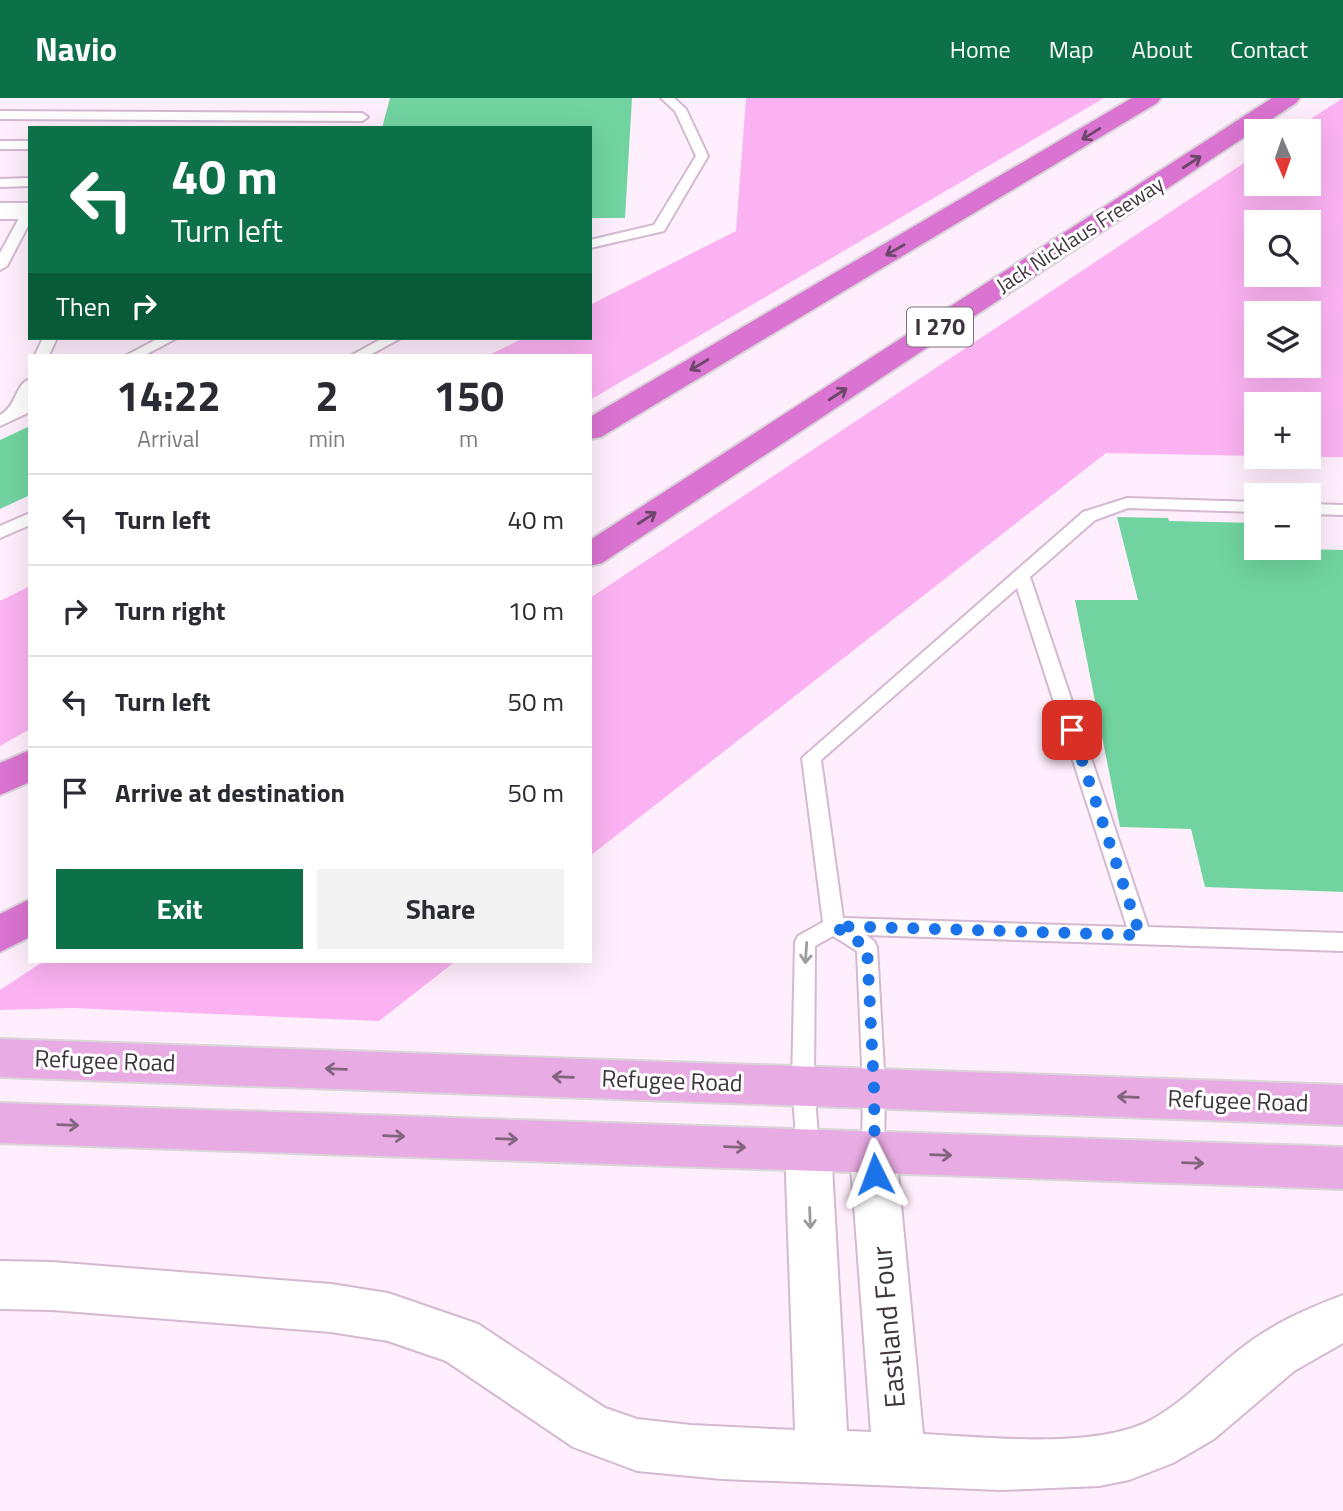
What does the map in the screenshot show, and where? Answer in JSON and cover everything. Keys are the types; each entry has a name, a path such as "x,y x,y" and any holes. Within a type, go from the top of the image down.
{"highway":[{"path":"592,429 1149,98"},
{"name":"Jack Nicklaus Freeway","path":"592,554 1289,98"},
{"path":"0,781 28,765"},
{"path":"0,935 28,916"}],"main road":[{"name":"Refugee Road","path":"0,1058 1343,1105"},
{"path":"0,1123 1343,1168"}],"street":[{"path":"0,211 28,211"},
{"path":"807,1149 822,1457"},
{"name":"Eastland Four","path":"873,1152 899,1459"},
{"path":"0,1285 52,1286 331,1308 388,1317 460,1341 569,1415 613,1437 660,1449 1038,1463 1097,1459 1141,1451 1184,1429 1271,1357 1329,1324 1343,1319"}],"lane":[{"path":"592,244 659,228 702,156 680,109 667,98"},
{"path":"0,115 361,117"},
{"path":"0,145 28,145"},
{"path":"0,183 28,182"},
{"path":"0,266 28,213"},
{"path":"134,354 166,340"},
{"path":"361,354 390,340"},
{"path":"0,421 23,409 28,390"},
{"path":"873,1152 874,1088 867,947 834,926 811,758 1089,516 1127,503 1244,507"},
{"path":"1321,509 1343,510"},
{"path":"0,533 28,519"},
{"path":"1021,575 1140,935"},
{"path":"807,1149 803,1085 805,942 834,926 1343,942"}],"shaded area":[{"path":"746,98 1104,98 592,399 592,354 491,354 520,340 592,340 592,304 736,231"},
{"path":"1343,98 1343,457 1321,457 1321,392 1244,392 1244,456 1106,453 592,854 592,597 1244,163 1244,196 1321,196 1321,119 1311,119"},
{"path":"28,587 28,730 0,746 0,601"},
{"path":"41,963 453,963 379,1021 72,1008 0,1010 0,990"}],"building":[{"path":"390,98 632,98 625,218 592,218 592,126 383,126"},
{"path":"28,427 28,496 0,509 0,440"},
{"path":"1117,517 1244,523 1244,560 1321,560 1321,549 1343,550 1343,892 1205,887 1191,829 1120,827 1075,600 1138,600"}],"route":[{"path":"875,1174 867,947 834,926 1140,935 1072,730"}]}
